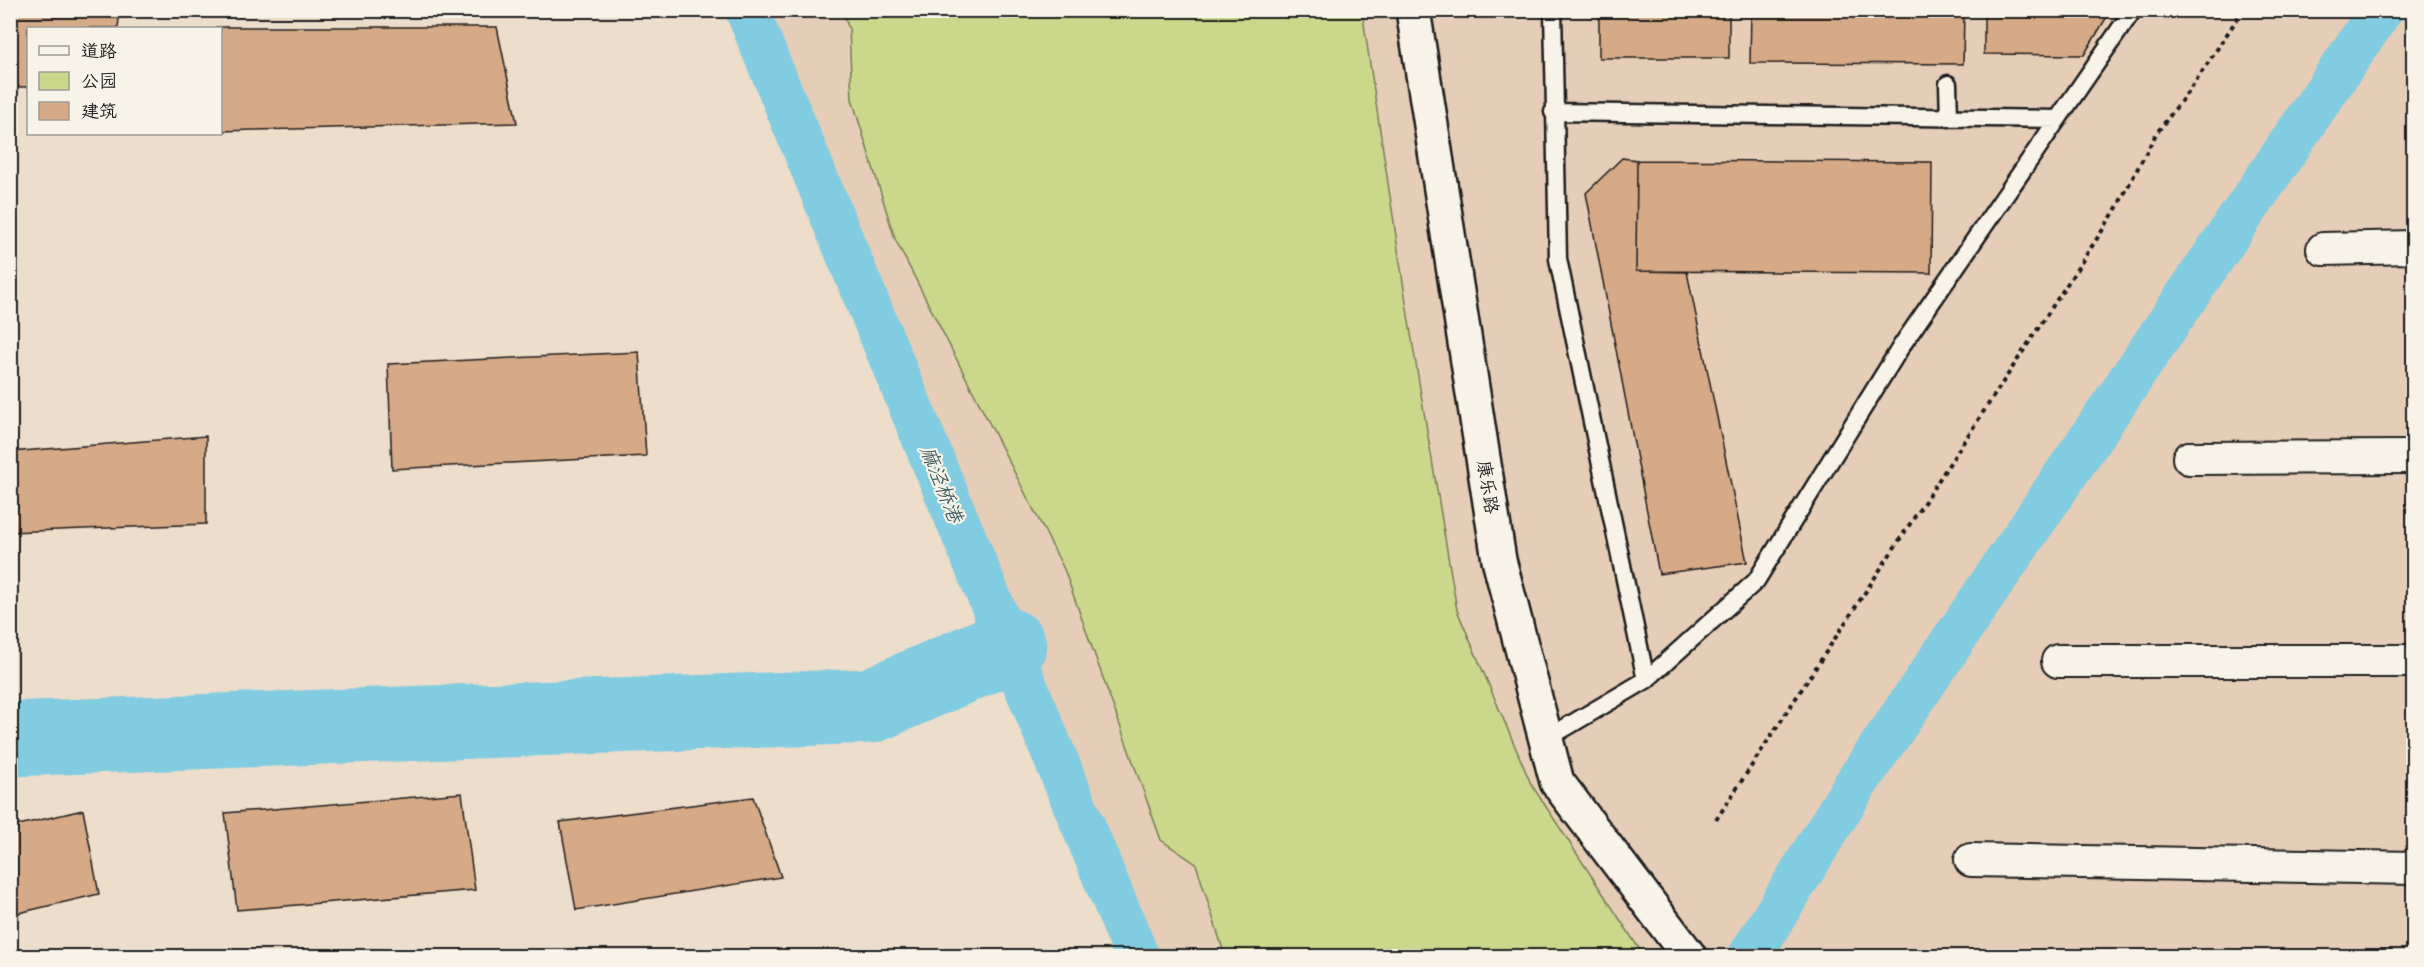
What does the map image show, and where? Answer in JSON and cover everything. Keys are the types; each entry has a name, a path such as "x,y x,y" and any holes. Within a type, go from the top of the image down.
{"street":[{"name":"康乐路","path":"1413,10 1499,560 1557,782 1689,957"},
{"path":"2323,249 2414,247"},
{"path":"2189,458 2414,457"},
{"path":"2058,661 2414,661"},
{"path":"1971,860 2414,867"}],"lane":[{"path":"1552,10 1558,259 1646,680"},
{"path":"1546,739 1646,680 1756,581 1902,345 2133,10"},
{"path":"1948,84 1949,118"},
{"path":"1553,112 2058,119"}],"path":[{"path":"1716,820 2108,221 2156,134 2194,84 2243,10"}],"shaded area":[{"path":"747,11 2413,11 2413,956 1137,956"}],"green space":[{"path":"842,11 1362,11 1409,322 1457,610 1531,784 1644,956 1225,956 1196,864 1161,840 1064,569 895,239 852,99 849,29"}],"building":[{"path":"10,10 120,10 118,27 27,27 27,87 10,87"},
{"path":"1599,10 1729,10 1729,58 1599,58"},
{"path":"1751,10 1964,10 1963,64 1750,63"},
{"path":"1984,10 2111,10 2084,55 1984,54"},
{"path":"222,27 497,27 517,123 222,131"},
{"path":"1622,158 1637,160 1636,271 1687,272 1747,562 1659,574 1586,193"},
{"path":"1637,160 1932,162 1931,273 1636,271"},
{"path":"639,352 646,456 392,469 388,364"},
{"path":"206,436 206,524 10,532 10,452"},
{"path":"462,793 475,890 237,910 225,813"},
{"path":"753,797 781,877 576,910 560,822"},
{"path":"83,810 99,894 10,915 10,827"}],"waterway":[{"name":"麻泾桥港","path":"747,10 1137,956"},
{"path":"1750,956 1855,785 2381,10"},
{"path":"10,739 870,706 1009,646"}]}
